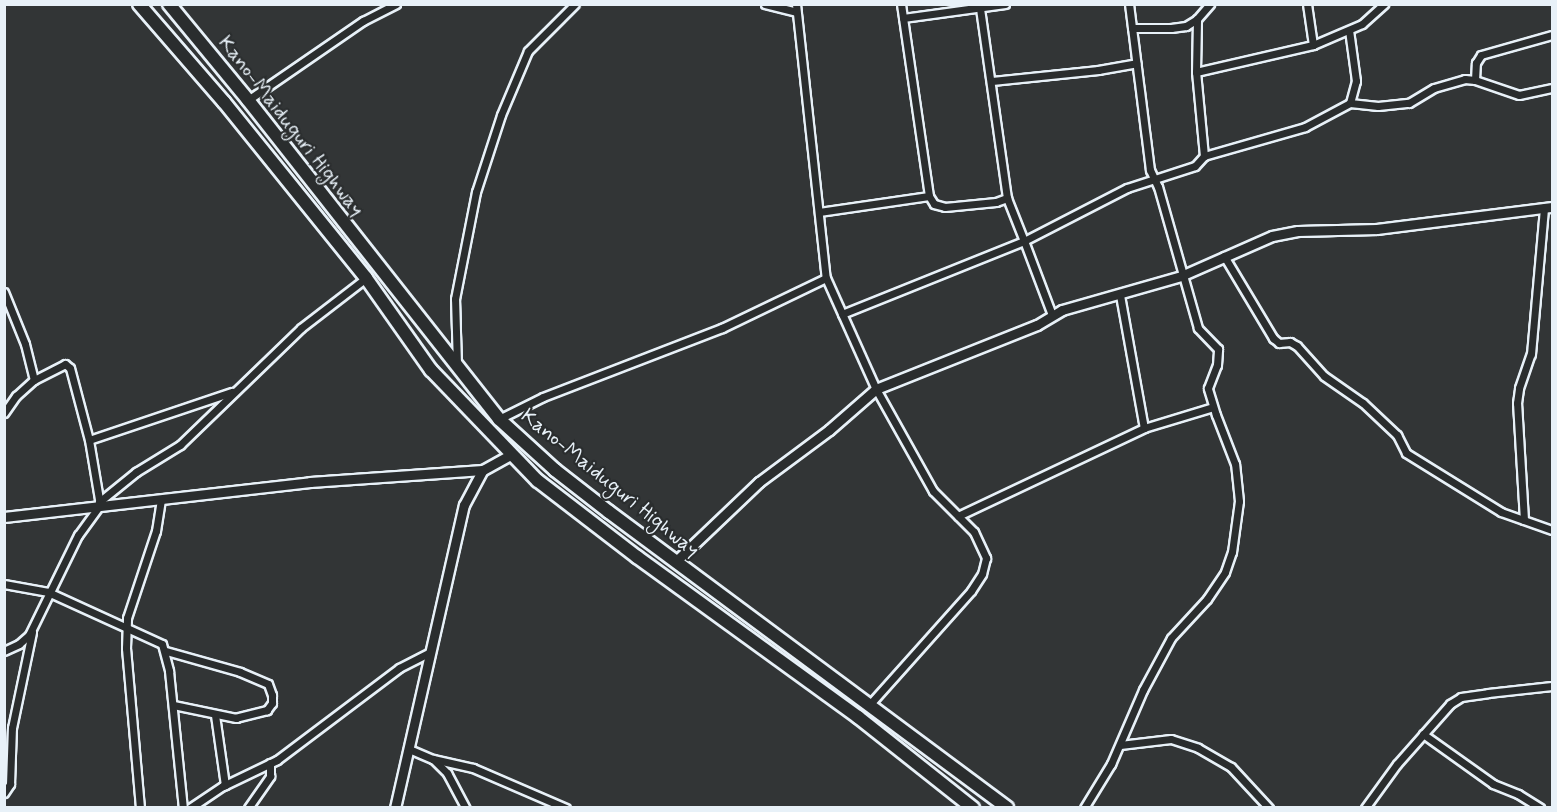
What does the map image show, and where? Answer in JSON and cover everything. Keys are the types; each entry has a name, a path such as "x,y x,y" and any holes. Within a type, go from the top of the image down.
{"highway":[{"name":"Kano-Maiduguri Highway","path":"139,4 224,102 366,278 431,370 537,481 858,717 973,807"},
{"name":"Kano-Maiduguri Highway","path":"169,4 248,100 457,368 499,418 555,470 675,562 1007,807"}],"street":[{"path":"248,100 363,21 396,4"},
{"path":"457,368 455,299 476,192 501,115 528,51 575,4"},
{"path":"765,4 796,8 806,4"},
{"path":"901,4 929,196 934,204 945,207 996,202 1007,198"},
{"path":"903,18 1005,4"},
{"path":"1084,807 1111,764 1143,690 1171,638 1207,599 1225,572 1232,552 1239,501 1235,464 1208,388 1217,365 1218,349 1198,328 1150,170 1129,4"},
{"path":"1307,4 1313,45"},
{"path":"1196,72 1313,45 1362,24 1384,4"},
{"path":"1132,28 1186,26 1197,19 1207,6"},
{"path":"796,8 826,278 876,389 933,491 974,532 986,558 982,574 971,591 868,706"},
{"path":"980,8 1007,198 1052,315"},
{"path":"1197,19 1196,72 1204,156"},
{"path":"1349,30 1356,81 1350,103"},
{"path":"1475,80 1476,63 1481,55 1552,35"},
{"path":"992,81 1098,70 1136,63"},
{"path":"842,314 1024,241 1127,188 1155,181 1195,166 1204,156 1305,128 1350,103 1378,106 1409,103 1434,88 1451,82 1475,80 1519,95 1552,88"},
{"path":"819,212 929,196"},
{"path":"675,562 759,482 829,429 876,389 1037,325 1062,310 1181,276 1272,236 1298,231 1377,229 1548,207 1531,354 1519,388 1517,403 1524,520"},
{"path":"1224,256 1266,327 1279,343 1290,342 1297,346 1324,376 1363,403 1397,435 1406,453 1501,512 1552,530"},
{"path":"4,651 25,639 78,535 99,503 136,472 180,445 301,328 366,278"},
{"path":"499,418 543,397 740,320 826,278"},
{"path":"4,292 25,344 34,380"},
{"path":"1119,295 1144,428"},
{"path":"4,413 16,396 34,380 65,364 70,368 89,440 99,503"},
{"path":"89,440 237,391"},
{"path":"958,516 1144,428 1214,407"},
{"path":"4,517 99,503 161,501 310,482 483,470 512,454"},
{"path":"395,807 464,505 483,470"},
{"path":"140,807 126,648 127,626 135,591 156,531 161,501"},
{"path":"4,584 48,592 86,611 127,626 162,644 166,651 173,705 183,807"},
{"path":"4,793 10,785 12,734 33,626"},
{"path":"166,651 240,672 268,684 271,688 272,703 267,710 236,718 173,705"},
{"path":"190,807 225,785 270,763 399,668 430,652"},
{"path":"1365,807 1438,716 1461,697 1552,686"},
{"path":"215,715 225,785"},
{"path":"1423,734 1493,784 1518,794 1540,807"},
{"path":"1119,745 1171,740 1198,748 1231,768 1269,807"},
{"path":"409,749 433,759 473,768 566,807"},
{"path":"433,759 447,773 466,807"},
{"path":"248,807 270,776 270,763"}]}
